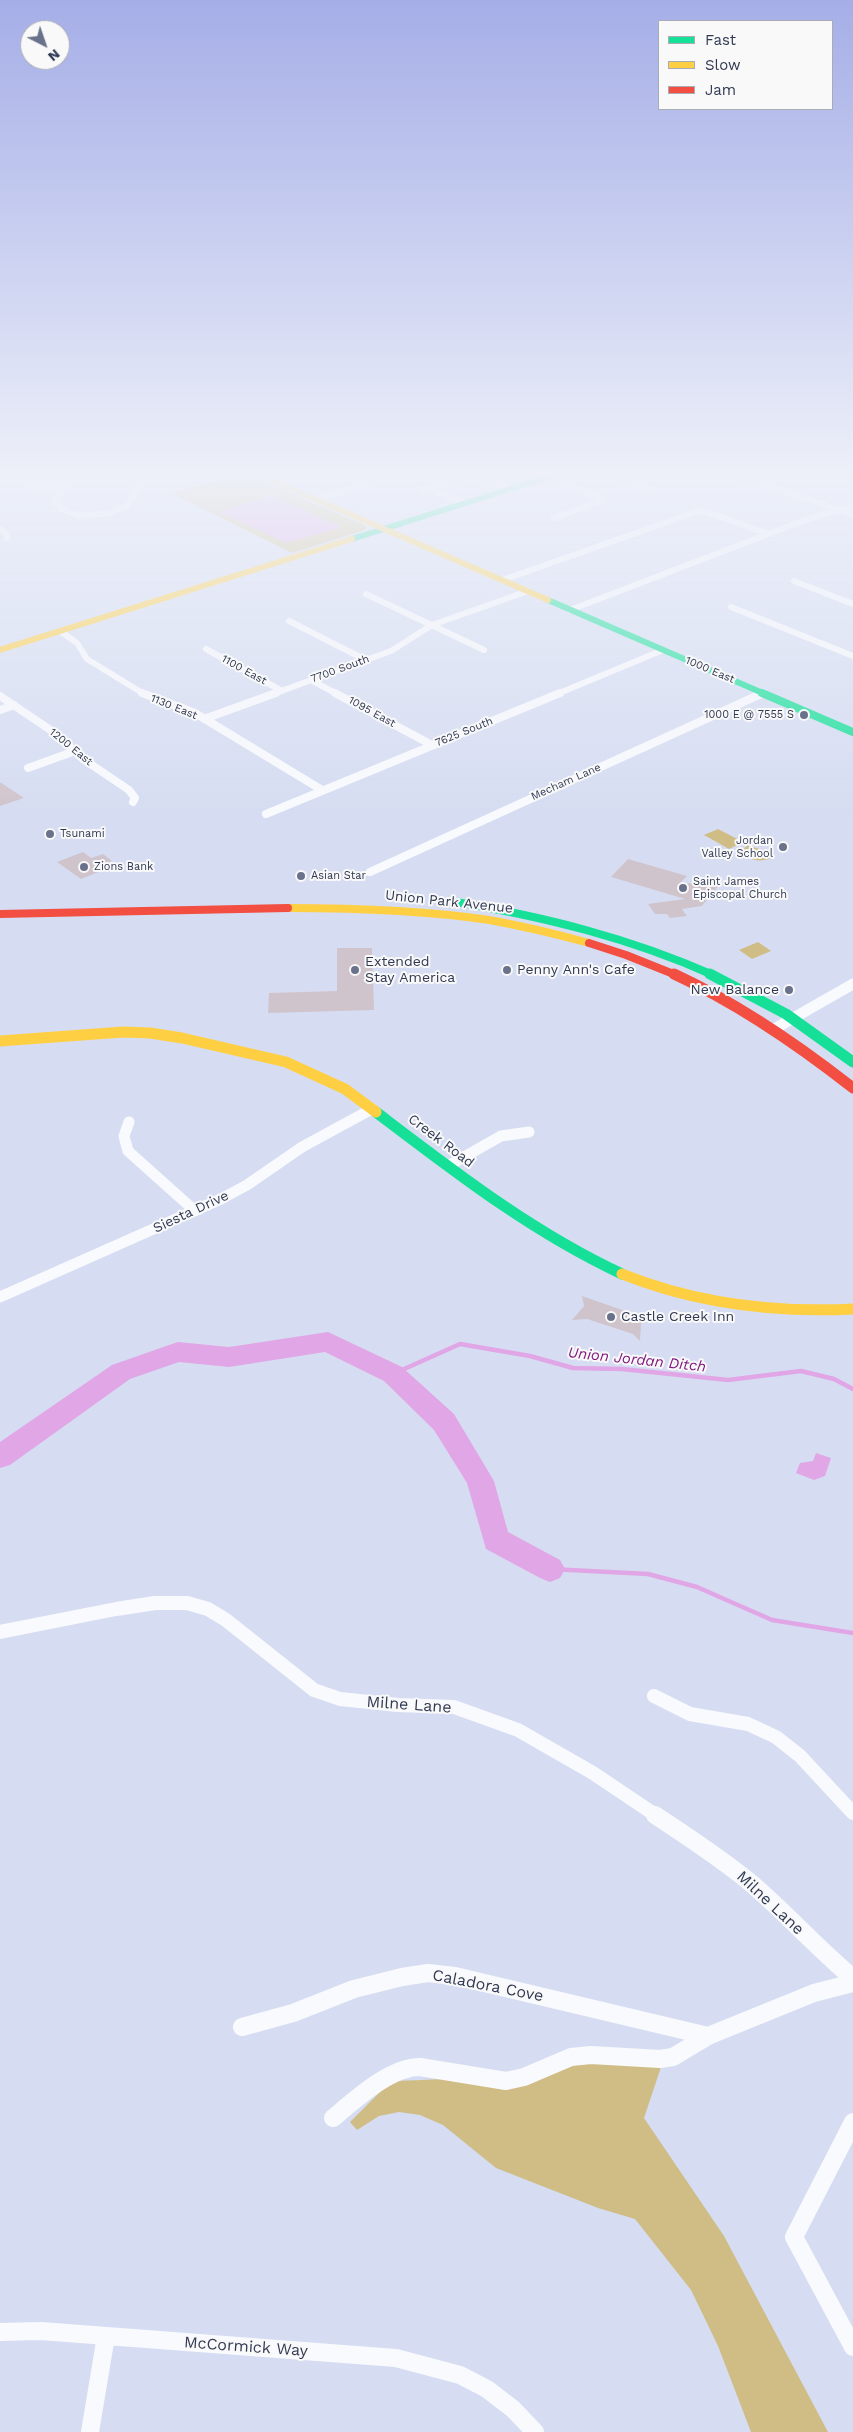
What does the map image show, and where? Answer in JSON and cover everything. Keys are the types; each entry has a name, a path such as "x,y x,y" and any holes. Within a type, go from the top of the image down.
{"main road":[{"path":"0,650 189,590"},
{"name":"1000 East","path":"528,591 853,732"},
{"path":"268,896 298,896"},
{"name":"Union Park Avenue","path":"446,901 537,915 621,938 718,977 792,1018 853,1062"},
{"name":"Union Park Avenue","path":"0,914 350,908 415,911 474,918 532,928 623,953 703,986 776,1028 819,1059 853,1088"},
{"name":"Creek Road","path":"0,1041 123,1032 182,1038 294,1065 345,1088 541,1234 597,1264 644,1284 700,1300 792,1311 853,1310"}],"street":[{"path":"570,610 621,590"},
{"path":"817,590 853,604"},
{"name":"7700 South","path":"204,719 400,647 415,634 432,625 528,591"},
{"path":"366,594 484,650"},
{"path":"731,607 853,656"},
{"path":"289,621 366,660"},
{"name":"1130 East","path":"60,631 77,642 87,659 146,695 185,708 322,790"},
{"name":"1100 East","path":"206,649 282,690"},
{"name":"7625 South","path":"266,814 663,650"},
{"name":"1095 East","path":"311,680 432,745"},
{"name":"Mecham Lane","path":"370,872 763,693"},
{"name":"1200 East","path":"0,696 62,738 74,751 129,790 135,798 133,802"},
{"path":"0,710 14,705"},
{"path":"28,768 74,751"},
{"path":"776,1028 853,984"},
{"name":"Siesta Drive","path":"0,1297 195,1211 247,1185 302,1147 372,1109"},
{"path":"130,1122 122,1134 123,1143 128,1150 195,1211"},
{"path":"448,1166 501,1136 529,1132"},
{"name":"Milne Lane","path":"0,1632 116,1609 155,1604 187,1603 208,1609 226,1620 280,1665 314,1690 340,1699 398,1705 454,1707 518,1730 593,1773 720,1858 753,1885 823,1953 853,1978"},
{"path":"654,1696 679,1711 702,1718 740,1722 762,1728 781,1739 853,1813"},
{"name":"Caladora Cove","path":"242,2027 293,2013 354,1989 428,1973 455,1976 708,2036"},
{"path":"333,2118 350,2103 395,2072 408,2067 420,2067 450,2074 506,2081 524,2076 571,2057 591,2055 660,2059 672,2057 708,2036 814,1993 853,1983"},
{"path":"853,2122 794,2237 853,2347"},
{"name":"McCormick Way","path":"0,2332 41,2331 396,2358 460,2375 487,2389 512,2409 535,2432"},
{"path":"90,2432 106,2336"}],"shaded area":[{"path":"718,829 743,842 729,849 704,835"},
{"path":"748,845 775,855 767,860 748,858 740,852"},
{"path":"758,942 771,951 752,959 739,950"},
{"path":"816,1453 831,1458 825,1476 814,1480 796,1473 800,1463 813,1461"},
{"path":"597,2061 661,2067 644,2118 724,2236 828,2432 751,2432 718,2346 691,2290 635,2219 598,2208 496,2168 443,2125 420,2115 399,2112 379,2116 357,2130 350,2122 391,2081 494,2076 546,2070"}],"building":[{"path":"0,782 24,798 0,806"},
{"name":"Zions Bank","path":"83,852 91,858 103,854 112,861 101,865 106,869 81,879 57,862"},
{"name":"Saint James Episcopal Church","path":"628,859 687,876 678,885 709,880 720,884 702,906 682,909 687,916 670,918 667,914 655,914 648,904 685,899 611,877"},
{"name":"Extended Stay America","path":"337,948 372,948 374,1010 268,1013 269,993 337,991"},
{"name":"Castle Creek Inn","path":"582,1296 648,1319 641,1324 640,1341 633,1334 587,1319 572,1320 584,1306"}],"waterway":[{"path":"0,1457 121,1372 178,1352 229,1357 328,1342 393,1374 444,1422 480,1481 496,1540 550,1569"},
{"name":"Union Jordan Ditch","path":"393,1374 460,1344 530,1356 573,1368 622,1369 728,1380 801,1371 834,1379 853,1389"},
{"path":"550,1569 648,1574 697,1587 772,1620 853,1633"}],"traffic: fast":[{"path":"548,600 853,732"},
{"path":"456,902 536,917 575,927 651,950 689,965 726,981 786,1014 853,1062"},
{"path":"376,1112 494,1201 525,1222 589,1259 622,1274"}],"traffic: slow":[{"path":"0,650 189,590"},
{"path":"526,590 548,600"},
{"path":"288,908 381,910 451,915 518,925 589,943"},
{"path":"0,1041 123,1032 150,1033 182,1038 286,1062 345,1089 376,1112"},
{"path":"622,1274 662,1289 726,1304 791,1311 853,1309"}],"traffic: jam":[{"path":"0,914 288,908"},
{"path":"589,943 626,955 696,984 761,1021 823,1064 853,1088"}],"place":[{"name":"1000 E @ 7555 S","path":"804,715"},
{"name":"Tsunami","path":"50,834"},
{"name":"Jordan Valley School","path":"783,847"},
{"name":"Zions Bank","path":"84,867"},
{"name":"Asian Star","path":"301,876"},
{"name":"Saint James Episcopal Church","path":"683,888"},
{"name":"Extended Stay America","path":"355,970"},
{"name":"Penny Ann's Cafe","path":"507,970"},
{"name":"New Balance","path":"789,990"},
{"name":"Castle Creek Inn","path":"611,1317"}]}
